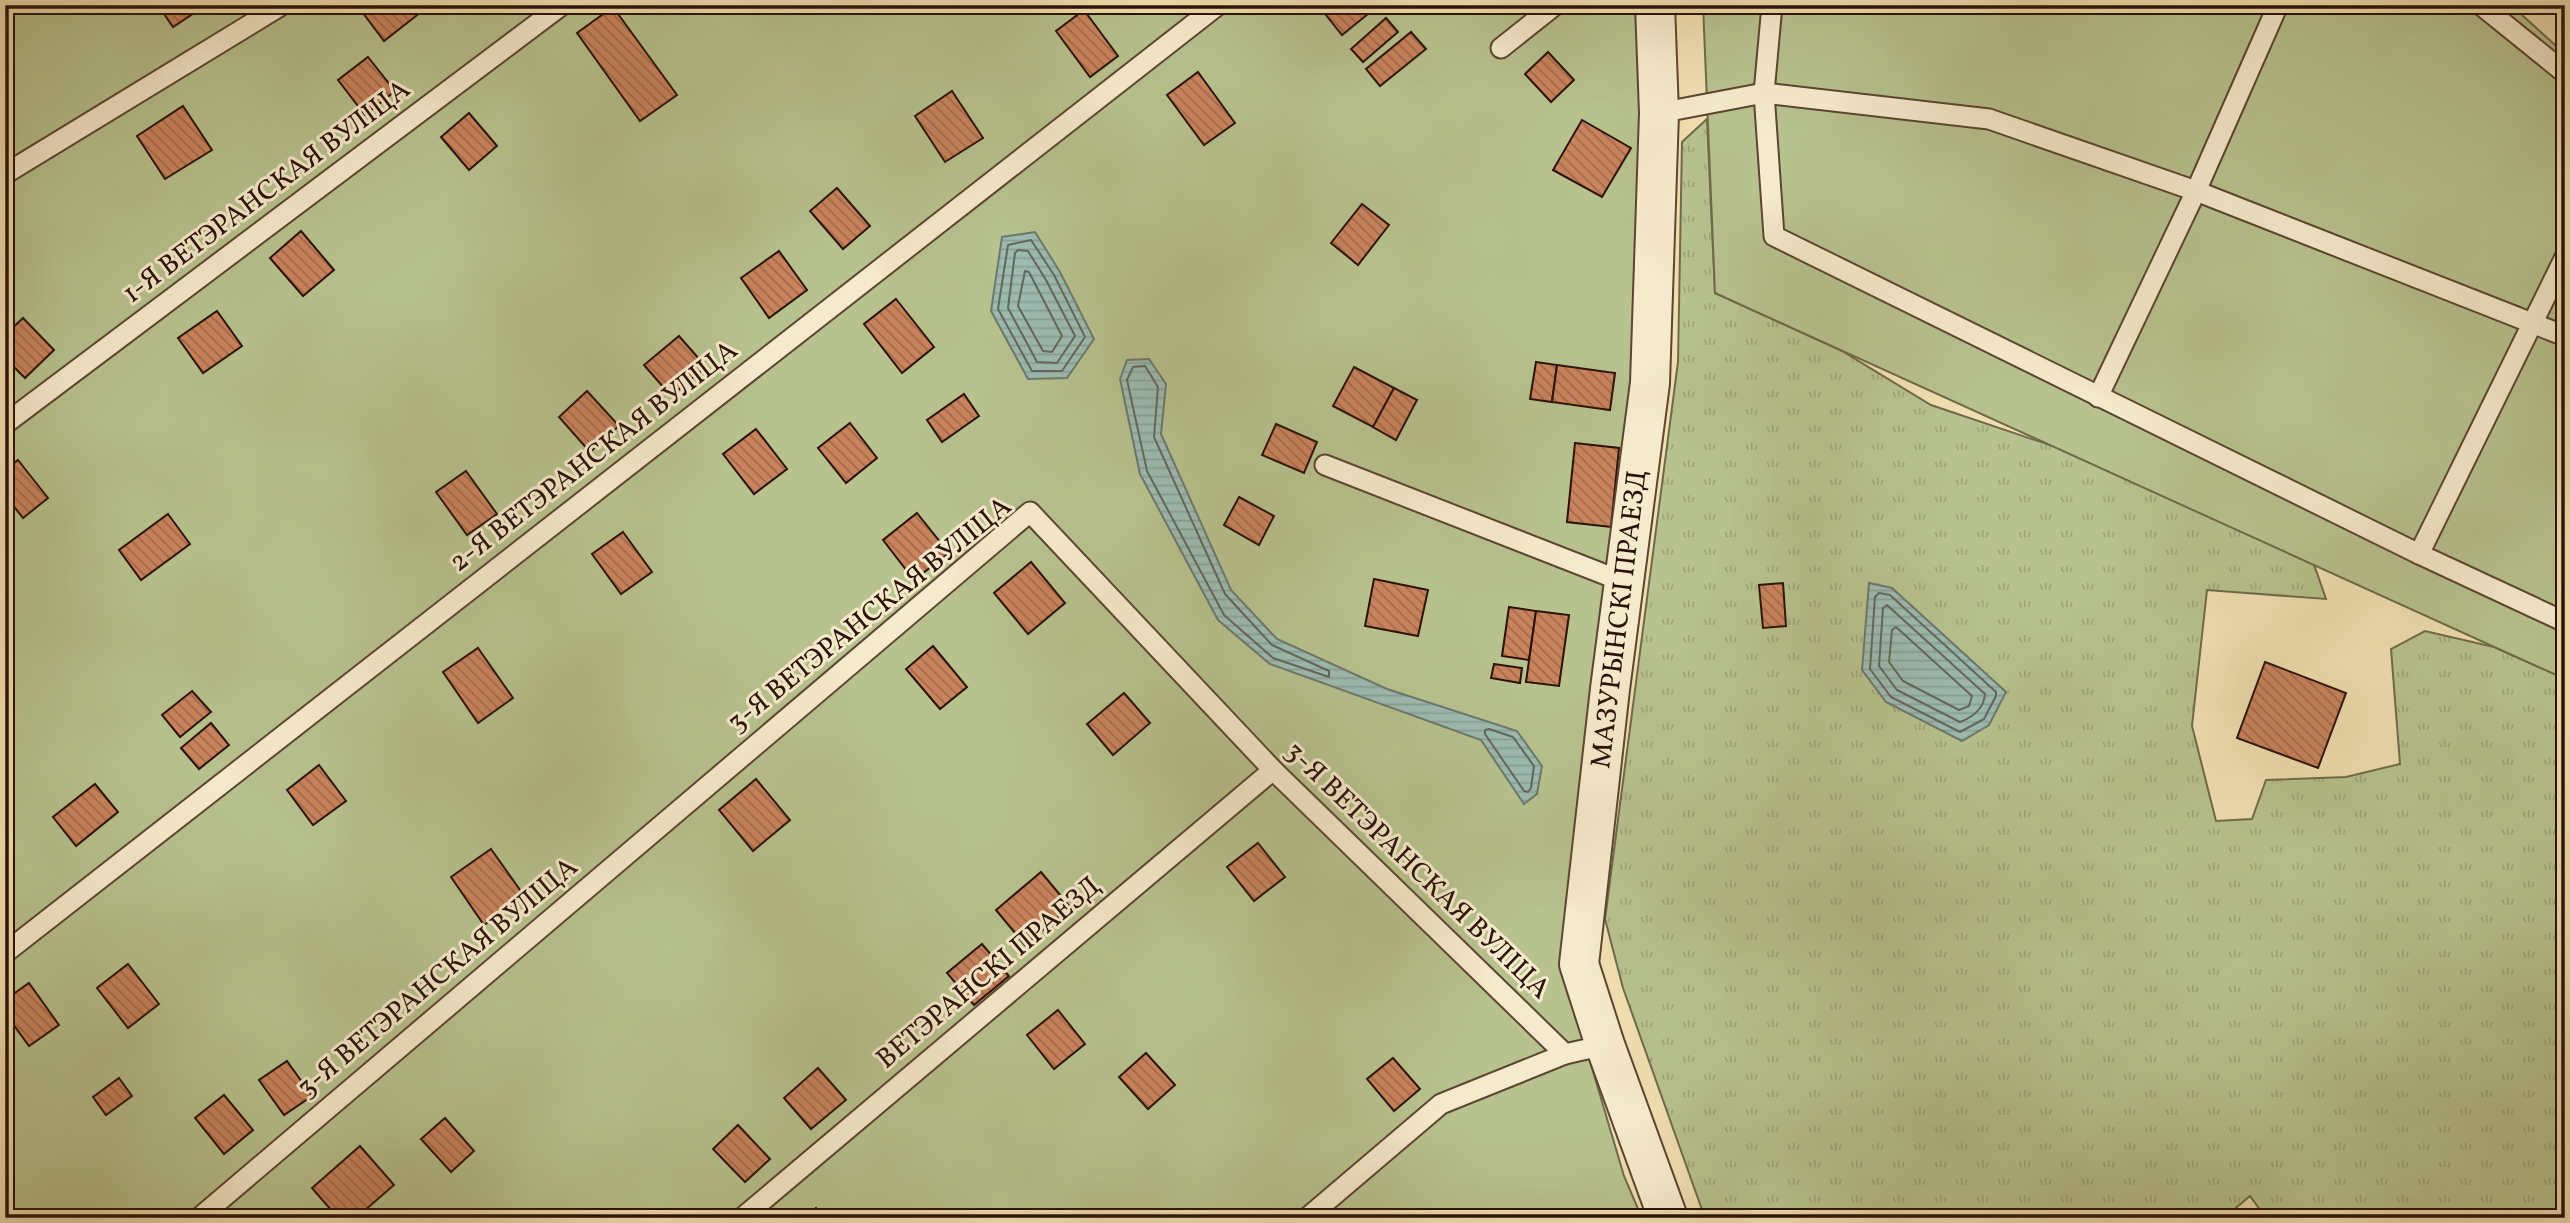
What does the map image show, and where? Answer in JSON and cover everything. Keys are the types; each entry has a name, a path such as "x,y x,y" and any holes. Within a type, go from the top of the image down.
{"street":[{"name":"МАЗУРЫНСКІ ПРАЕЗД","path":"1655,5 1659,113 1650,383 1579,964 1605,1045 1668,1218"}],"lane":[{"name":"1-Я ВЕТЭРАНСКАЯ ВУЛІЦА","path":"5,424 562,5"},
{"name":"2-Я ВЕТЭРАНСКАЯ ВУЛІЦА","path":"5,953 1218,5"},
{"path":"1501,48 1555,5"},
{"path":"1772,5 1764,93 1774,236 2419,554 2565,622"},
{"path":"2098,397 2196,191 2278,5"},
{"path":"2481,5 2565,73"},
{"path":"5,174 276,7"},
{"path":"1659,113 1764,93 1989,119 2196,191 2565,336"},
{"path":"2419,554 2565,257"},
{"path":"1325,465 1624,582"},
{"name":"3-Я ВЕТЭРАНСКАЯ ВУЛІЦА","path":"199,1218 1030,512 1273,770 1565,1054"},
{"name":"ВЕТЭРАНСКІ ПРАЕЗД","path":"742,1218 1273,770"},
{"path":"1307,1218 1441,1104 1565,1054 1605,1045"}],"green space":[{"path":"5,5 1638,5 1645,119 1639,384 1584,1041 1624,1176 1642,1218 5,1218"},
{"path":"1703,5 2511,5 2565,54 2565,679 1715,293"},
{"path":"1707,119 1715,293 1842,351 1931,405 2302,530 2326,599 2207,590 2192,726 2216,821 2252,819 2266,780 2346,777 2400,764 2391,649 2425,631 2494,647 2565,676 2565,1218 2266,1218 2250,1196 2224,1218 1705,1218 1623,988 1605,919 1678,362 1682,142"}],"water":[{"path":"1035,232 1060,272 1094,339 1067,378 1028,379 991,311 1002,237"},
{"path":"1149,359 1166,384 1161,434 1231,590 1277,639 1387,689 1517,731 1542,766 1537,794 1524,804 1481,740 1270,664 1218,620 1140,474 1120,379 1127,360"},
{"path":"1869,583 1892,588 2006,692 1989,725 1962,741 1886,702 1862,670"}],"building":[{"path":"158,5 206,5 173,27"},
{"path":"357,5 430,5 384,41"},
{"path":"1318,5 1379,5 1342,35"},
{"path":"613,7 677,95 640,121 577,33"},
{"path":"1084,10 1118,56 1090,77 1056,31"},
{"path":"1386,18 1398,32 1363,62 1351,49"},
{"path":"1411,32 1426,49 1380,86 1366,69"},
{"path":"1548,52 1574,80 1551,102 1525,74"},
{"path":"368,57 395,91 365,115 338,80"},
{"path":"1198,72 1235,123 1204,145 1167,95"},
{"path":"952,91 983,138 945,162 915,116"},
{"path":"183,106 212,150 165,179 137,136"},
{"path":"469,113 497,146 469,170 441,137"},
{"path":"1582,120 1631,148 1602,197 1553,170"},
{"path":"837,188 870,226 843,249 810,211"},
{"path":"1362,204 1389,225 1358,265 1331,243"},
{"path":"301,231 334,270 303,296 270,258"},
{"path":"779,251 807,290 769,318 741,278"},
{"path":"896,299 934,347 902,373 864,324"},
{"path":"217,311 242,346 203,373 178,338"},
{"path":"23,318 54,350 25,378 5,358 5,335"},
{"path":"679,336 706,367 671,396 644,365"},
{"path":"1536,362 1557,365 1552,402 1530,399"},
{"path":"1557,365 1615,373 1610,410 1552,402"},
{"path":"1354,367 1394,388 1373,427 1333,406"},
{"path":"1394,388 1417,400 1396,440 1373,427"},
{"path":"587,391 619,426 590,452 559,417"},
{"path":"964,394 979,416 942,442 927,420"},
{"path":"850,423 877,458 846,483 818,448"},
{"path":"1276,424 1317,442 1304,473 1262,455"},
{"path":"756,429 787,469 754,494 723,454"},
{"path":"1575,443 1619,448 1611,527 1567,522"},
{"path":"18,460 48,498 23,518 5,495 5,470"},
{"path":"466,471 497,514 467,535 436,492"},
{"path":"1239,497 1274,516 1259,545 1224,525"},
{"path":"917,513 949,553 914,580 883,540"},
{"path":"168,514 190,544 141,580 119,550"},
{"path":"623,532 652,572 621,594 592,554"},
{"path":"1031,562 1065,603 1028,634 994,593"},
{"path":"1374,579 1428,590 1418,636 1365,626"},
{"path":"1783,583 1786,626 1763,628 1759,585"},
{"path":"1509,607 1536,611 1529,660 1502,656"},
{"path":"1536,611 1569,615 1559,686 1526,682"},
{"path":"933,646 967,687 940,709 906,669"},
{"path":"478,648 513,698 478,723 443,672"},
{"path":"2265,662 2346,693 2318,768 2237,738"},
{"path":"1494,664 1522,668 1520,683 1491,678"},
{"path":"192,691 211,712 180,737 162,715"},
{"path":"1124,693 1150,723 1113,755 1087,724"},
{"path":"211,723 229,745 199,769 181,748"},
{"path":"319,765 346,801 313,825 287,790"},
{"path":"756,779 790,820 753,851 719,810"},
{"path":"95,784 118,812 76,846 53,817"},
{"path":"1258,843 1285,877 1254,901 1227,867"},
{"path":"491,849 525,897 484,925 451,877"},
{"path":"1041,872 1070,907 1025,945 996,910"},
{"path":"982,944 1009,976 974,1005 947,973"},
{"path":"128,964 159,1004 128,1028 97,988"},
{"path":"29,983 59,1025 29,1046 5,1013 5,1000"},
{"path":"1058,1010 1085,1044 1054,1069 1027,1035"},
{"path":"1146,1053 1175,1085 1148,1109 1119,1077"},
{"path":"1393,1058 1420,1089 1394,1111 1367,1079"},
{"path":"287,1061 312,1096 284,1115 259,1080"},
{"path":"818,1068 846,1100 811,1129 784,1098"},
{"path":"119,1078 132,1096 106,1115 93,1097"},
{"path":"224,1095 253,1130 224,1154 195,1118"},
{"path":"445,1118 474,1151 451,1172 421,1139"},
{"path":"738,1125 770,1159 745,1182 713,1149"},
{"path":"360,1146 394,1185 356,1218 338,1218 312,1188"},
{"path":"816,1208 824,1218 804,1218"}]}
